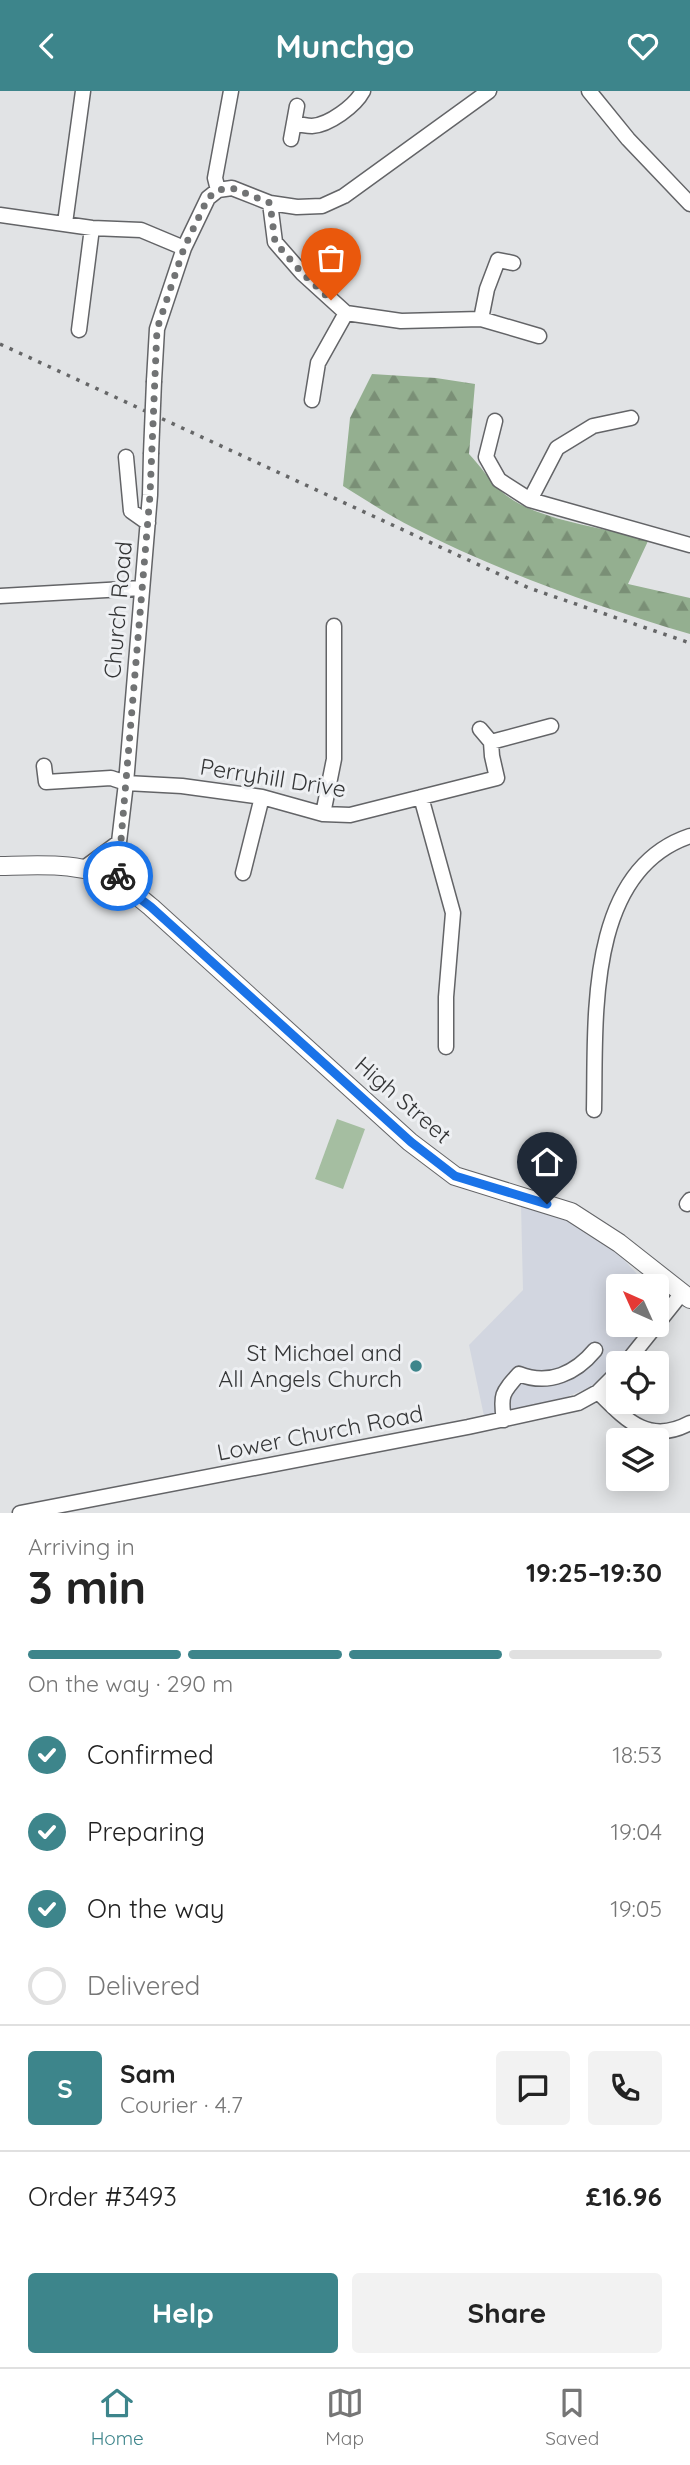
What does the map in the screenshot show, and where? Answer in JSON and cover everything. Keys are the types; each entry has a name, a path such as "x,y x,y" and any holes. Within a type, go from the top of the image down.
{"main road":[{"name":"High Street","path":"0,866 51,865 84,868 118,882 151,907 411,1142 455,1176 571,1212 619,1243 686,1296"}],"street":[{"path":"65,223 83,91"},
{"path":"218,190 215,178 231,91"},
{"path":"294,124 314,126 336,116 359,99 363,91"},
{"path":"0,215 92,228 141,230 184,248 208,198 218,190 232,188 270,203 297,207 322,206 344,196 489,91"},
{"path":"589,91 628,139 690,204"},
{"path":"291,139 297,106"},
{"path":"270,203 275,242 302,273 346,313 401,321 481,319 539,337"},
{"path":"79,330 92,228"},
{"name":"Church Road","path":"118,882 119,842 148,523 157,329 184,248"},
{"path":"481,319 487,289 498,260 513,263"},
{"path":"312,400 318,363 346,313"},
{"path":"530,500 558,448 593,426 631,418"},
{"path":"495,421 486,457 499,480 530,500 690,545"},
{"path":"126,457 131,511 148,523"},
{"path":"0,596 142,588"},
{"path":"323,814 334,759 334,626"},
{"path":"480,729 491,742 551,726"},
{"name":"Perryhill Drive","path":"44,766 46,782 111,778 126,783 182,786 262,797 323,814 350,815 497,778 491,742"},
{"path":"243,873 262,797"},
{"path":"421,797 453,913 446,997 446,1047"},
{"path":"594,1110 596,1006 610,926 622,894 648,859 680,839 690,836"},
{"path":"84,868 119,842"},
{"path":"637,1351 686,1296"},
{"path":"504,1420 501,1398 505,1389 519,1374 533,1380 549,1379 579,1367 595,1350"},
{"name":"Lower Church Road","path":"20,1513 504,1420 578,1403 598,1392 606,1384"},
{"path":"598,1392 621,1413 651,1432 677,1430 690,1423"}],"shaded area":[{"path":"521,1205 568,1219 615,1250 637,1274 606,1274 606,1337 637,1337 626,1351 606,1351 606,1375 591,1387 566,1397 484,1416 469,1345 523,1290"}],"green space":[{"path":"372,374 436,378 475,384 469,454 493,482 501,491 532,510 648,541 628,584 690,598 690,634 583,600 479,559 403,522 343,486 350,418"},
{"path":"337,1119 365,1129 343,1189 315,1179"}],"railway":[{"path":"0,344 529,588 690,643"}],"way so far":[{"path":"118,876 150,495 157,329 184,248 208,198 218,190 232,188 270,203 275,242 302,273 331,300"}],"place":[{"name":"St Michael and All Angels Church","path":"416,1366"}],"route":[{"path":"118,876 118,882 151,907 411,1142 455,1176 547,1204"}]}
